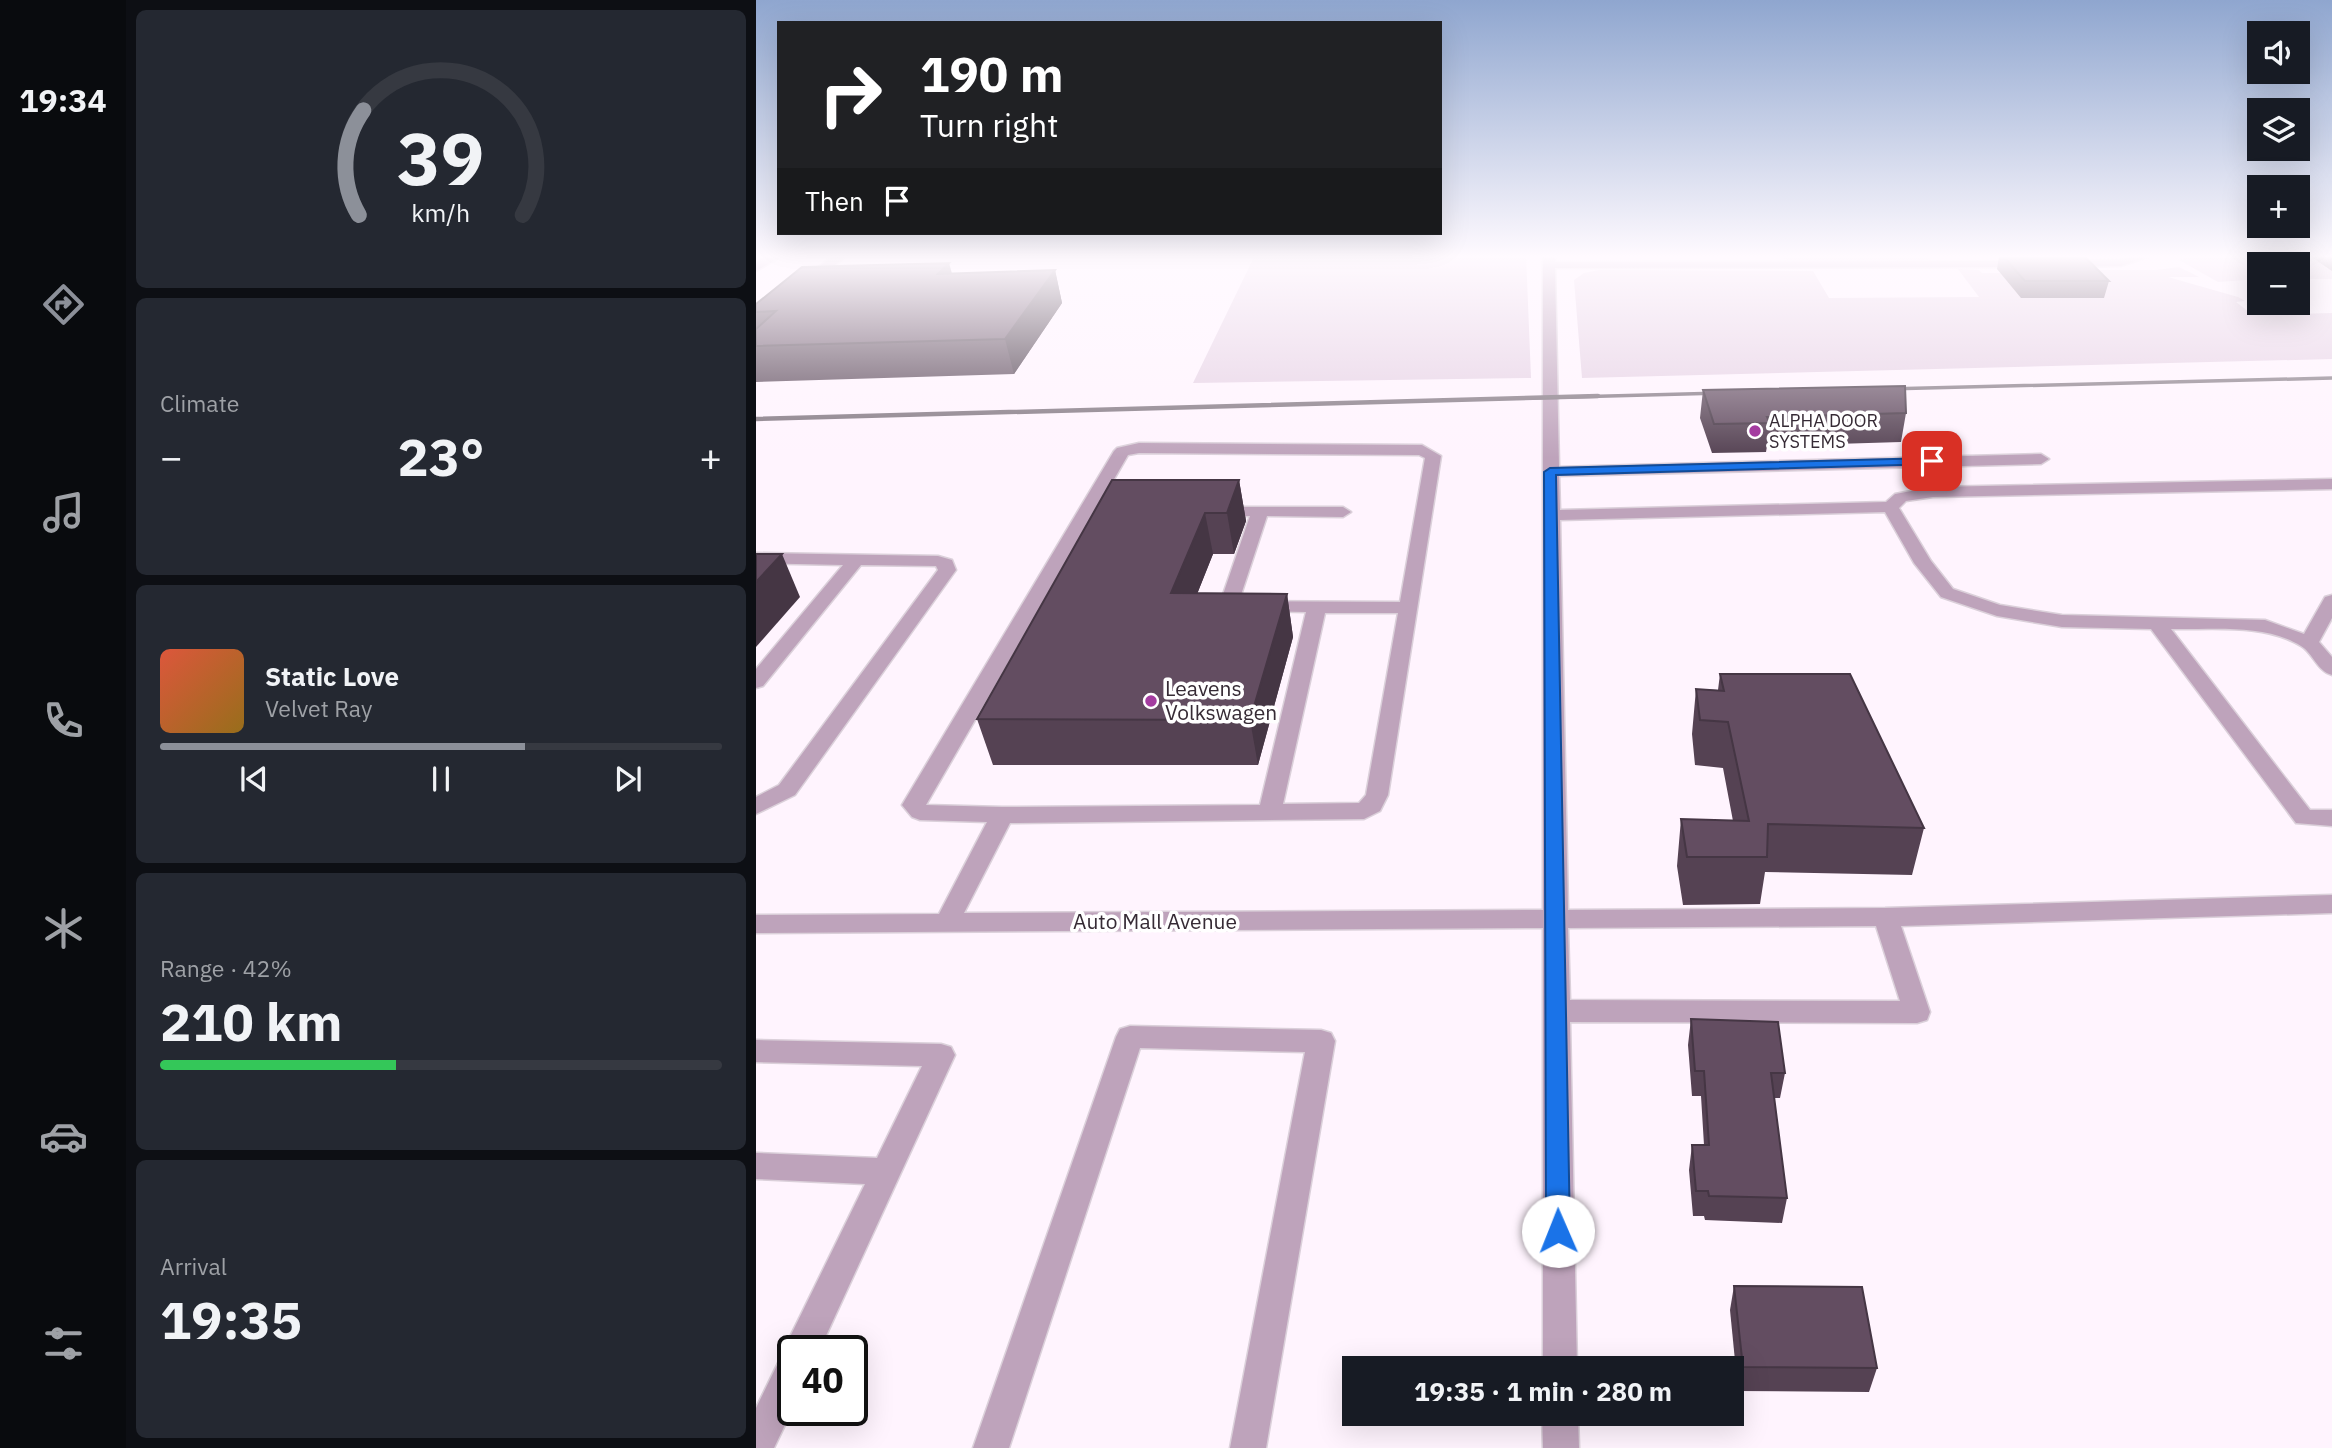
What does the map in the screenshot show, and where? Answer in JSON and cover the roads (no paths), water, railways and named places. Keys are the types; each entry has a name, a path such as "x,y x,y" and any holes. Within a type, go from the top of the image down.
{"street":[{"path":"1549,323 1560,1356"},
{"path":"1130,449 1422,450 1433,456 1377,795 1372,806 1364,811 1002,815 920,813 913,805 1088,509 1122,451 1130,449"},
{"path":"1550,472 2041,459"},
{"path":"1550,515 1890,506 1901,497 1933,492 2332,484"},
{"path":"1890,506 1923,563 1948,593 1997,610 2063,621 2265,626 2309,642 2332,669"},
{"path":"1088,509 1114,509"},
{"path":"1194,510 1343,512"},
{"path":"1260,511 1228,606 1408,608"},
{"path":"756,558 938,561 946,564 947,570 787,790 756,806"},
{"path":"756,682 857,559"},
{"path":"2309,642 2332,601"},
{"path":"1270,812 1317,607"},
{"path":"2156,622 2304,818 2332,818"},
{"path":"947,923 1002,815"},
{"name":"Auto Mall Avenue","path":"756,924 1885,917 2332,904"},
{"path":"1556,1011 1917,1012 1885,917"},
{"path":"990,1448 1130,1037 1321,1041 1248,1448"},
{"path":"756,1051 941,1055 809,1335"},
{"path":"756,1166 886,1171"},
{"path":"756,1447 777,1403"},
{"path":"1560,1426 1561,1448"}],"railway":[{"path":"1886,389 2332,378"},
{"path":"1533,398 1722,393"},
{"path":"756,419 1598,396"}],"place":[{"name":"ALPHA DOOR SYSTEMS","path":"1755,431"},
{"name":"Leavens Volkswagen","path":"1151,701"}]}
